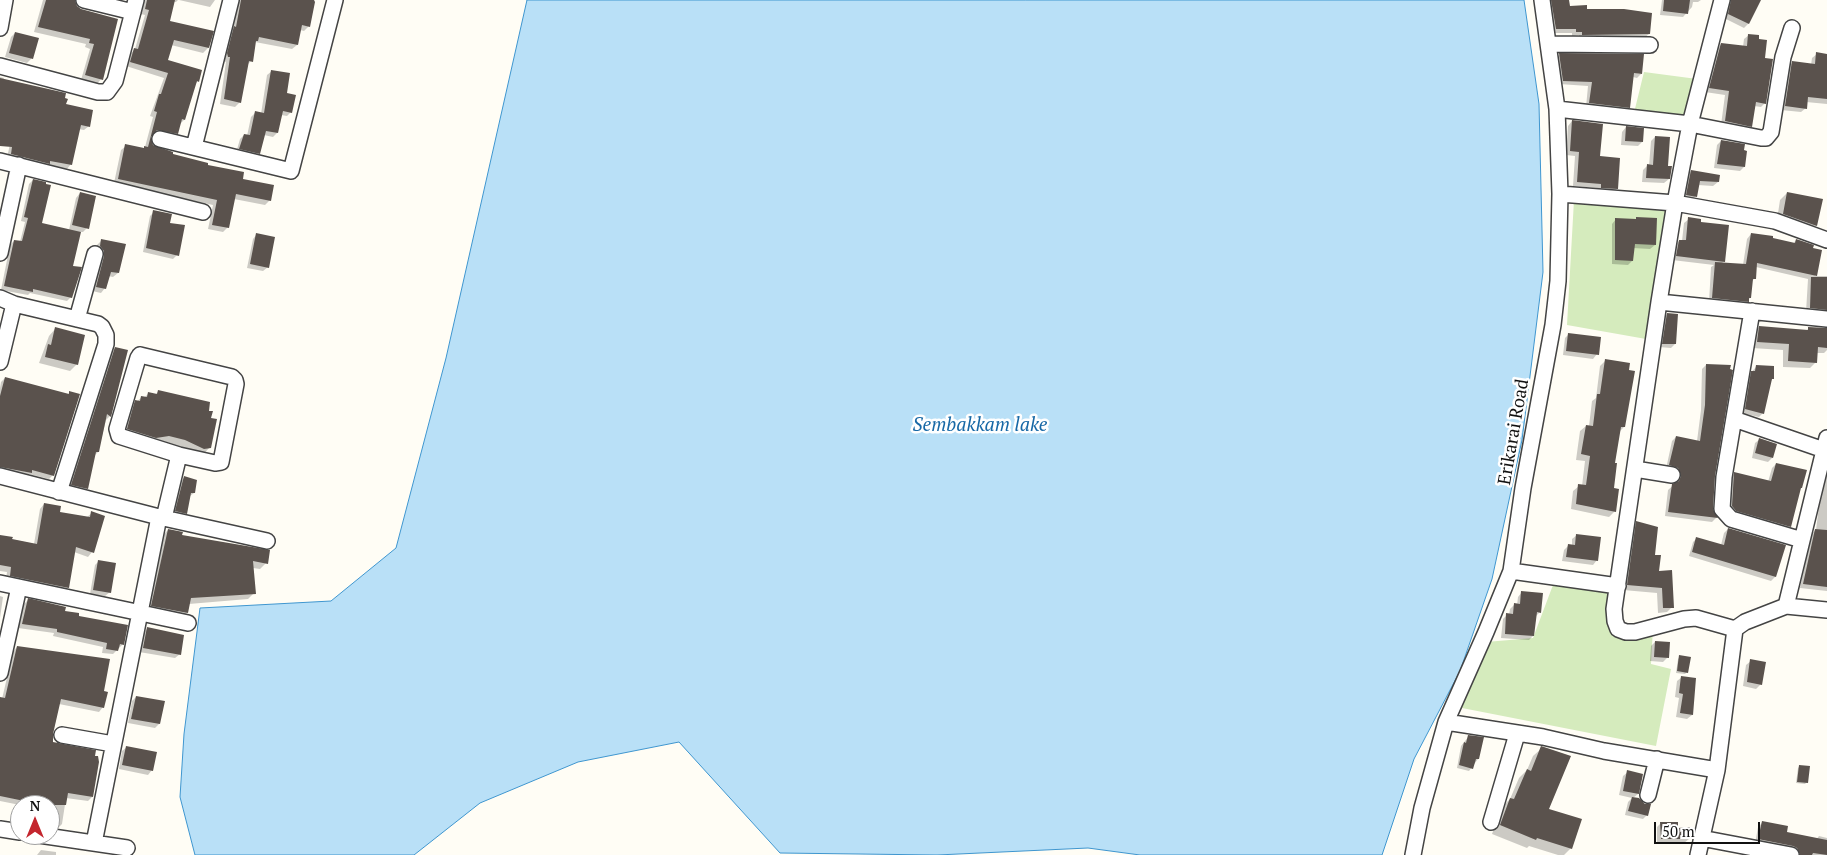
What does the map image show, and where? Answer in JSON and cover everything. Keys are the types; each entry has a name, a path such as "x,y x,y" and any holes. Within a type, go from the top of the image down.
{"street":[{"path":"0,28 5,0"},
{"path":"0,66 98,92 107,92 116,81 135,6 84,0"},
{"path":"194,147 231,0"},
{"path":"160,139 291,171 335,0"},
{"name":"Erikarai Road","path":"1413,855 1422,808 1446,722 1511,571 1523,488 1553,325 1558,281 1560,194 1557,109 1542,0"},
{"path":"1722,0 1690,124 1675,203 1614,609 1618,629 1626,632 1636,632 1684,619 1696,618 1736,629"},
{"path":"1557,109 1690,124 1761,138 1768,136 1771,132 1783,57 1792,28"},
{"path":"1548,44 1650,45"},
{"path":"0,161 203,212"},
{"path":"0,253 19,165"},
{"path":"1560,194 1675,203 1775,221 1827,240"},
{"path":"77,319 95,254"},
{"path":"0,362 7,301 98,324 106,335 106,344 59,492"},
{"path":"1659,302 1827,319"},
{"path":"1752,311 1724,477 1722,509 1731,519 1802,540"},
{"path":"140,355 232,377 235,380 236,384 221,462 215,463 179,455 119,436 117,429 140,355"},
{"path":"1734,419 1826,444 1786,606"},
{"path":"94,843 139,612 161,518 179,455"},
{"path":"1635,469 1672,475"},
{"path":"0,476 161,518 267,541"},
{"path":"1511,571 1618,586"},
{"path":"0,583 188,623"},
{"path":"0,673 19,587"},
{"path":"1698,855 1717,770 1736,629 1745,622 1786,606 1827,610"},
{"path":"1446,722 1543,737 1604,751 1717,770"},
{"path":"1491,822 1517,734"},
{"path":"62,735 113,744"},
{"path":"1648,795 1657,760"},
{"path":"60,838 127,848"},
{"path":"1701,838 1791,855"}],"green space":[{"path":"1644,72 1697,79 1691,120 1633,117"},
{"path":"1574,200 1675,203 1646,339 1567,325"},
{"path":"1556,577 1618,586 1618,629 1653,627 1651,664 1671,669 1656,746 1462,708 1486,642 1533,638"}],"water":[{"name":"Sembakkam lake","path":"527,0 1524,0 1539,104 1543,272 1522,440 1492,579 1460,671 1414,759 1382,855 1140,855 1088,848 937,855 780,853 679,742 578,762 480,803 414,855 195,855 180,797 184,734 200,608 331,601 396,548 446,358"}],"building":[{"path":"46,0 75,0 77,6 81,9 118,19 103,80 85,75 94,44 89,43 90,39 38,27"},
{"path":"147,0 175,0 170,21 214,31 209,48 174,40 168,60 202,70 185,120 182,119 178,134 157,130 151,137 153,145 173,152 173,154 208,163 208,165 244,172 243,179 274,185 271,201 236,194 229,228 212,225 217,200 118,179 125,144 144,148 144,146 148,147 157,112 154,111 168,73 130,62 134,48 138,49 149,10 145,9"},
{"path":"241,0 314,0 315,2 310,27 302,25 298,45 259,37 258,41 256,41 253,62 249,61 241,103 224,99 230,57 228,57 227,53 234,26 236,27"},
{"path":"1551,0 1569,0 1570,6 1587,5 1587,9 1624,9 1652,13 1650,34 1582,35 1582,32 1576,32 1576,29 1556,29"},
{"path":"1664,0 1690,0 1688,14 1663,11"},
{"path":"1731,0 1761,0 1749,24 1728,14"},
{"path":"15,32 39,38 33,59 9,53"},
{"path":"1748,34 1759,35 1759,39 1767,40 1765,58 1773,59 1766,104 1756,102 1752,127 1725,121 1729,91 1709,88 1721,43 1747,46"},
{"path":"1816,52 1827,54 1827,99 1808,97 1807,109 1785,106 1792,61 1815,64"},
{"path":"1559,53 1644,54 1642,74 1634,73 1630,108 1589,103 1592,82 1563,81"},
{"path":"271,70 290,73 287,93 296,95 292,113 283,111 278,133 266,131 260,154 239,149 244,134 250,135 255,111 264,113"},
{"path":"0,78 66,93 65,98 68,99 66,104 93,110 90,127 81,125 72,165 50,161 50,164 11,154 12,147 0,146"},
{"path":"1572,120 1603,124 1600,156 1620,158 1618,189 1601,188 1601,184 1577,182 1579,152 1570,151"},
{"path":"1626,126 1644,128 1643,142 1625,141"},
{"path":"1655,136 1670,137 1668,166 1672,166 1670,179 1646,178 1647,164 1653,165"},
{"path":"1721,140 1745,144 1744,150 1747,151 1745,167 1717,164"},
{"path":"1691,170 1720,175 1719,182 1700,181 1697,197 1686,195"},
{"path":"33,179 51,185 42,223 81,232 73,266 82,267 72,298 33,289 33,292 4,286 14,240 22,241 28,218 24,217"},
{"path":"80,192 96,196 89,229 72,225"},
{"path":"1787,192 1823,199 1817,226 1783,214"},
{"path":"153,210 172,214 170,223 185,225 179,256 146,248"},
{"path":"1636,217 1657,218 1656,245 1635,244 1633,261 1615,260 1615,218 1636,219"},
{"path":"1688,217 1701,219 1701,222 1729,225 1725,262 1676,256 1679,240 1686,240"},
{"path":"256,233 275,237 269,268 250,264"},
{"path":"1751,233 1773,236 1773,238 1795,243 1796,239 1814,245 1813,248 1822,250 1817,276 1757,263 1756,279 1753,279 1749,302 1712,298 1715,262 1746,264"},
{"path":"101,239 126,244 119,273 111,272 106,289 96,287 104,256 104,251 100,246"},
{"path":"1811,277 1827,277 1827,310 1810,308"},
{"path":"1667,313 1678,314 1676,344 1662,344"},
{"path":"1759,326 1808,330 1808,327 1827,328 1827,348 1818,347 1817,363 1788,361 1789,344 1757,342"},
{"path":"55,327 85,335 78,365 45,357 48,344 51,345"},
{"path":"1568,333 1601,337 1599,355 1566,351"},
{"path":"115,347 128,350 111,417 107,414 99,452 96,452 88,489 71,485"},
{"path":"1605,359 1630,363 1629,370 1635,371 1625,427 1621,427 1615,463 1617,463 1614,488 1619,489 1616,512 1576,504 1578,484 1586,485 1590,456 1581,454 1586,425 1593,426 1597,394 1600,394"},
{"path":"1706,364 1731,365 1730,369 1733,370 1715,476 1713,509 1718,518 1668,512 1672,484 1679,481 1681,476 1678,468 1669,465 1676,436 1700,441 1705,405"},
{"path":"1756,365 1774,366 1774,379 1772,379 1764,414 1745,409 1751,371 1755,371"},
{"path":"5,377 69,394 69,391 80,394 54,476 32,470 32,473 0,467 0,396"},
{"path":"158,390 210,402 209,411 213,411 211,418 217,419 211,448 204,449 185,440 169,436 156,438 127,429 135,400 140,401 141,396 147,397 148,392 157,394"},
{"path":"1759,438 1777,444 1773,458 1755,453"},
{"path":"1776,463 1807,470 1791,527 1736,511 1732,506 1734,472 1771,481"},
{"path":"184,476 197,480 195,493 191,493 187,514 175,511"},
{"path":"44,503 61,506 60,512 90,517 91,511 105,516 94,553 76,547 69,588 10,576 11,567 0,565 0,535 37,544"},
{"path":"1636,521 1658,527 1655,555 1661,555 1659,571 1672,570 1674,608 1663,608 1662,588 1627,585"},
{"path":"1728,528 1786,545 1776,577 1692,552 1696,537 1724,545"},
{"path":"168,529 183,532 182,535 270,550 268,564 253,561 256,594 191,598 188,613 151,606"},
{"path":"1815,529 1827,530 1827,587 1803,584"},
{"path":"1576,534 1601,537 1598,561 1566,557 1568,544 1575,545"},
{"path":"98,560 116,563 111,593 93,590"},
{"path":"1521,591 1543,593 1541,613 1537,612 1534,636 1505,634 1506,613 1513,614 1514,603 1520,604"},
{"path":"28,598 66,607 65,611 79,613 79,616 128,625 124,645 120,644 118,651 106,649 107,643 57,632 57,629 22,624"},
{"path":"147,627 184,635 181,655 143,648"},
{"path":"1655,641 1670,642 1669,658 1654,657"},
{"path":"17,646 110,659 104,691 108,692 104,708 61,699 53,734 53,742 96,750 95,756 98,756 99,762 93,797 68,793 66,805 60,805 60,795 10,795 10,798 0,796 0,697 5,698"},
{"path":"1679,655 1691,657 1688,673 1677,671"},
{"path":"1750,659 1766,662 1762,685 1747,682"},
{"path":"1681,676 1696,678 1693,715 1680,713 1683,694 1679,693"},
{"path":"136,696 165,701 160,724 131,719"},
{"path":"1468,735 1484,737 1479,759 1476,759 1473,769 1459,765 1464,742 1466,743"},
{"path":"126,746 157,752 153,771 122,765"},
{"path":"1541,746 1571,756 1549,809 1582,819 1572,849 1537,838 1536,840 1500,825 1510,798 1514,799 1527,769 1531,771"},
{"path":"1799,765 1810,766 1808,783 1797,782"},
{"path":"1627,770 1643,774 1639,794 1623,791"},
{"path":"1632,797 1639,798 1645,804 1651,804 1648,816 1628,811"},
{"path":"1762,821 1788,826 1787,832 1827,840 1827,855 1813,853 1812,855 1800,855 1797,848 1793,846 1758,839"},
{"path":"1660,822 1678,822 1678,828 1690,827 1690,839 1661,839"}]}
